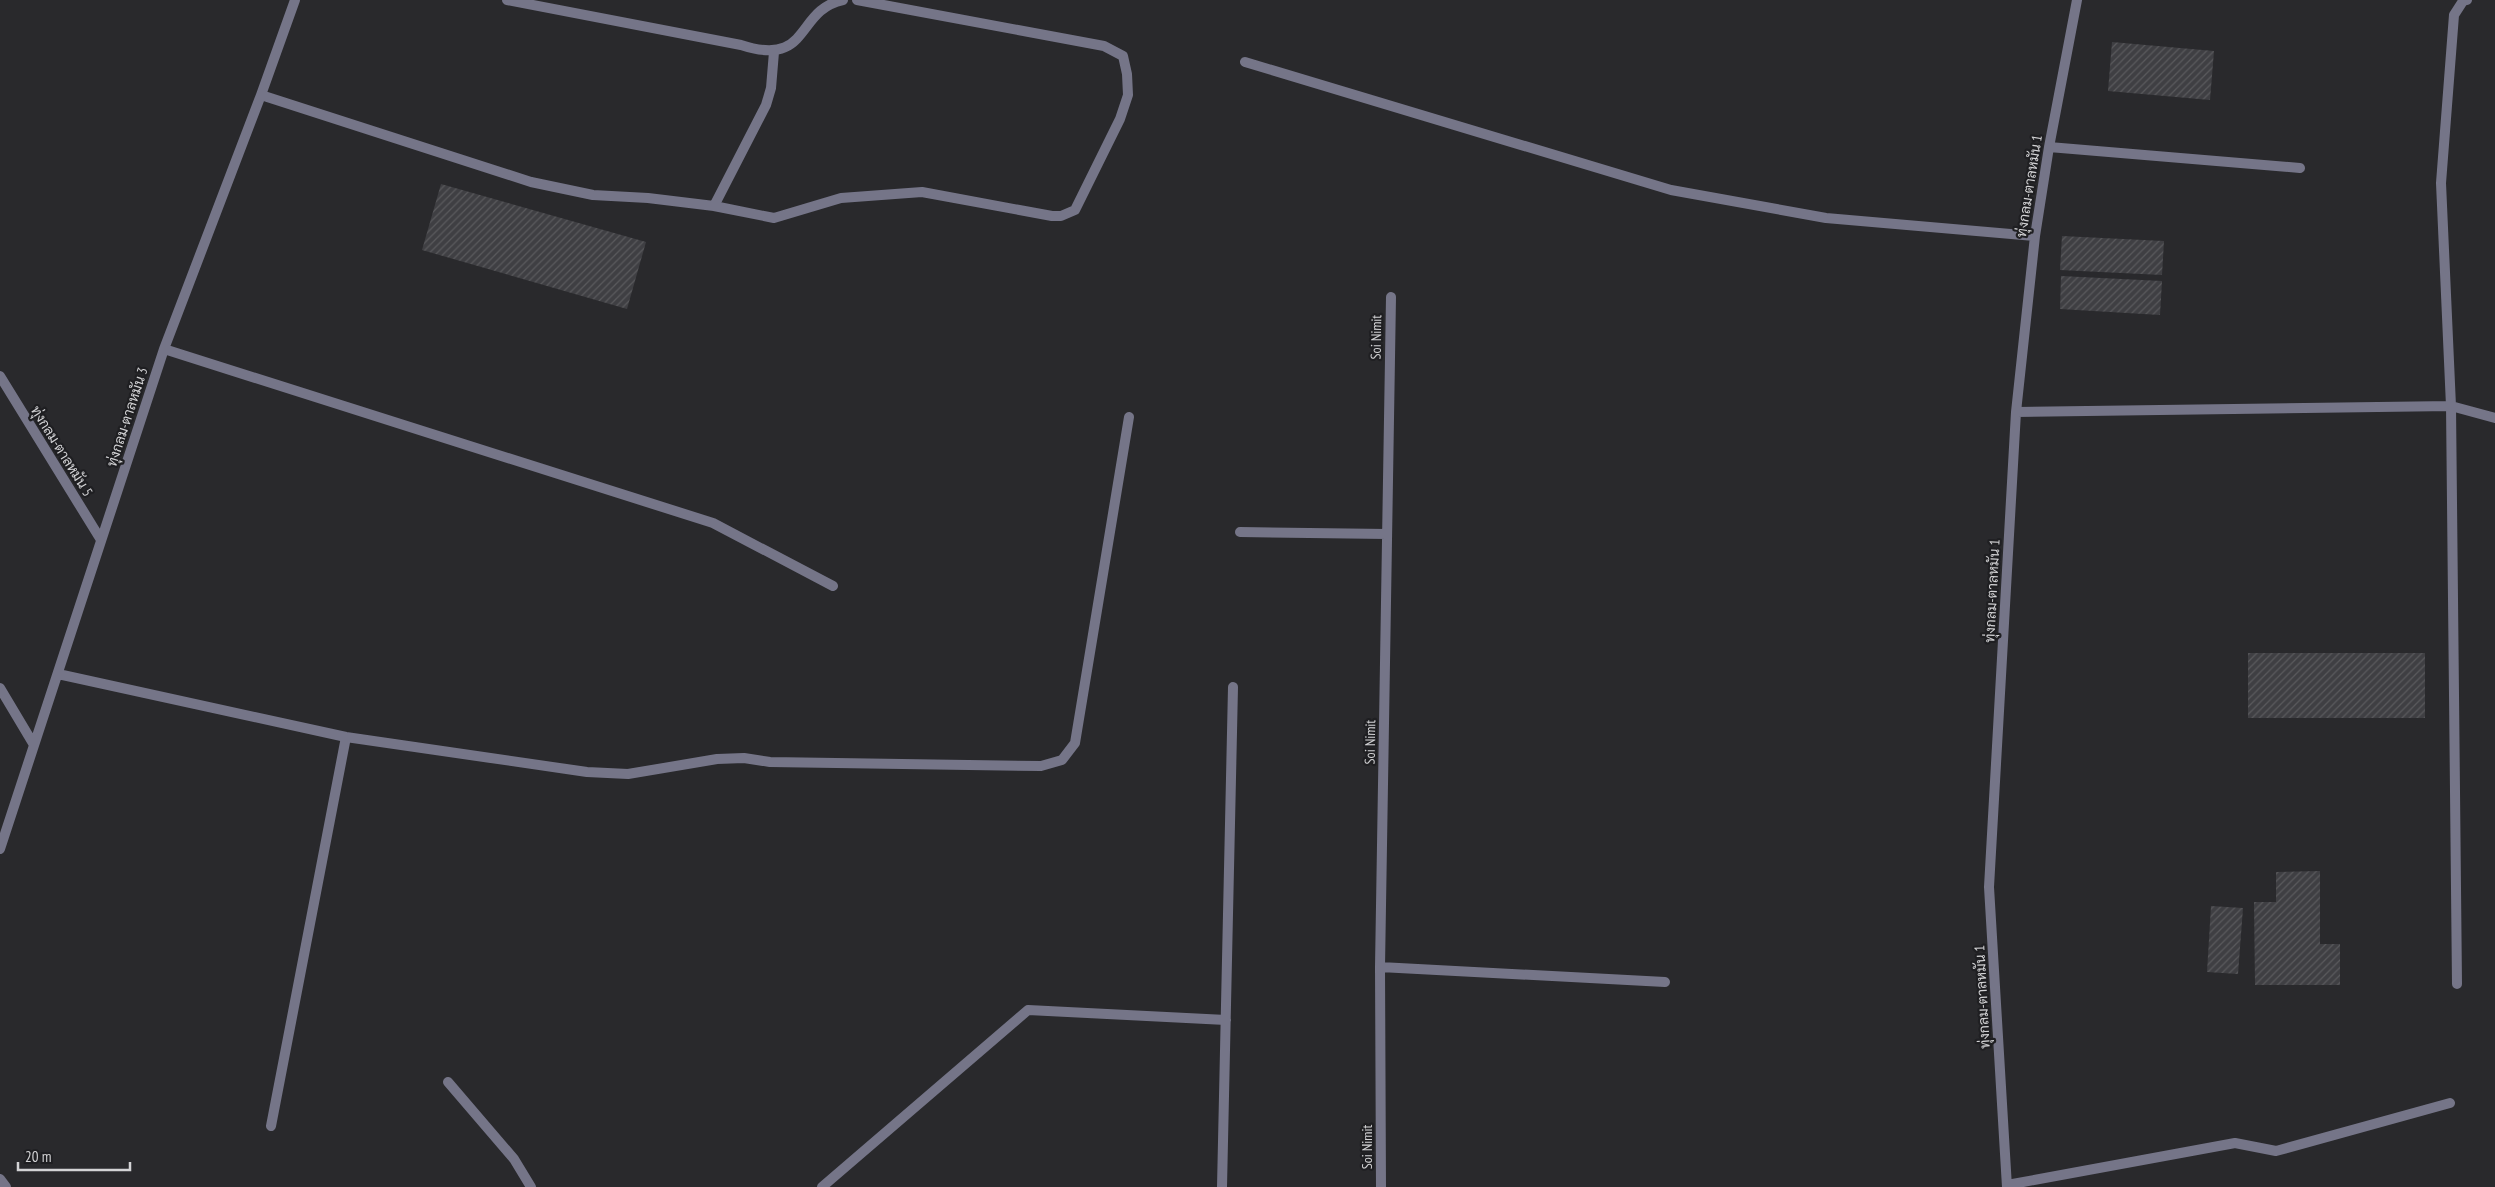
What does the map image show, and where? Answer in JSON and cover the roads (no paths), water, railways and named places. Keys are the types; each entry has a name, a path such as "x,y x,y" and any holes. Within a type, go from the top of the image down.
{"street":[{"name":"ทุ่งกลม-ตาลหมัน 3","path":"0,849 164,349 261,96 295,0"},
{"path":"507,0 774,52 792,45 825,8 832,2 843,0"},
{"path":"261,96 531,182 593,195 648,198 714,206 774,218 841,198 922,192 1052,216 1061,216 1075,210 1120,119 1128,94 1127,74 1123,56 1104,46 857,0"},
{"name":"ทุ่งกลม-ตาลหมัน 1","path":"2007,1186 1989,887 2016,412 2035,236 2049,147 2077,0"},
{"path":"2457,984 2451,406 2441,183 2454,15 2463,1 2467,0"},
{"path":"714,206 766,105 771,88 774,52"},
{"path":"1245,62 1671,190 1826,218 2035,236"},
{"path":"2049,147 2300,168"},
{"name":"Soi Nimit","path":"1381,1187 1380,967 1391,297"},
{"path":"164,349 713,523 833,586"},
{"name":"ทุ่งกลม-ตาลหมัน 5","path":"0,376 101,540"},
{"path":"2016,412 2451,406 2495,418"},
{"path":"58,674 346,737 587,772 636,773 684,763 735,759 770,762 1041,766 1062,760 1074,743 1129,417"},
{"path":"1240,532 1387,534"},
{"path":"1222,1187 1233,687"},
{"path":"0,688 34,745"},
{"path":"271,1126 346,737"},
{"path":"1380,967 1665,982"},
{"path":"822,1187 1028,1010 1226,1020"},
{"path":"448,1082 514,1159 532,1187"},
{"path":"2007,1186 2235,1143 2276,1151 2450,1102"},
{"path":"0,1179 6,1187"}]}
